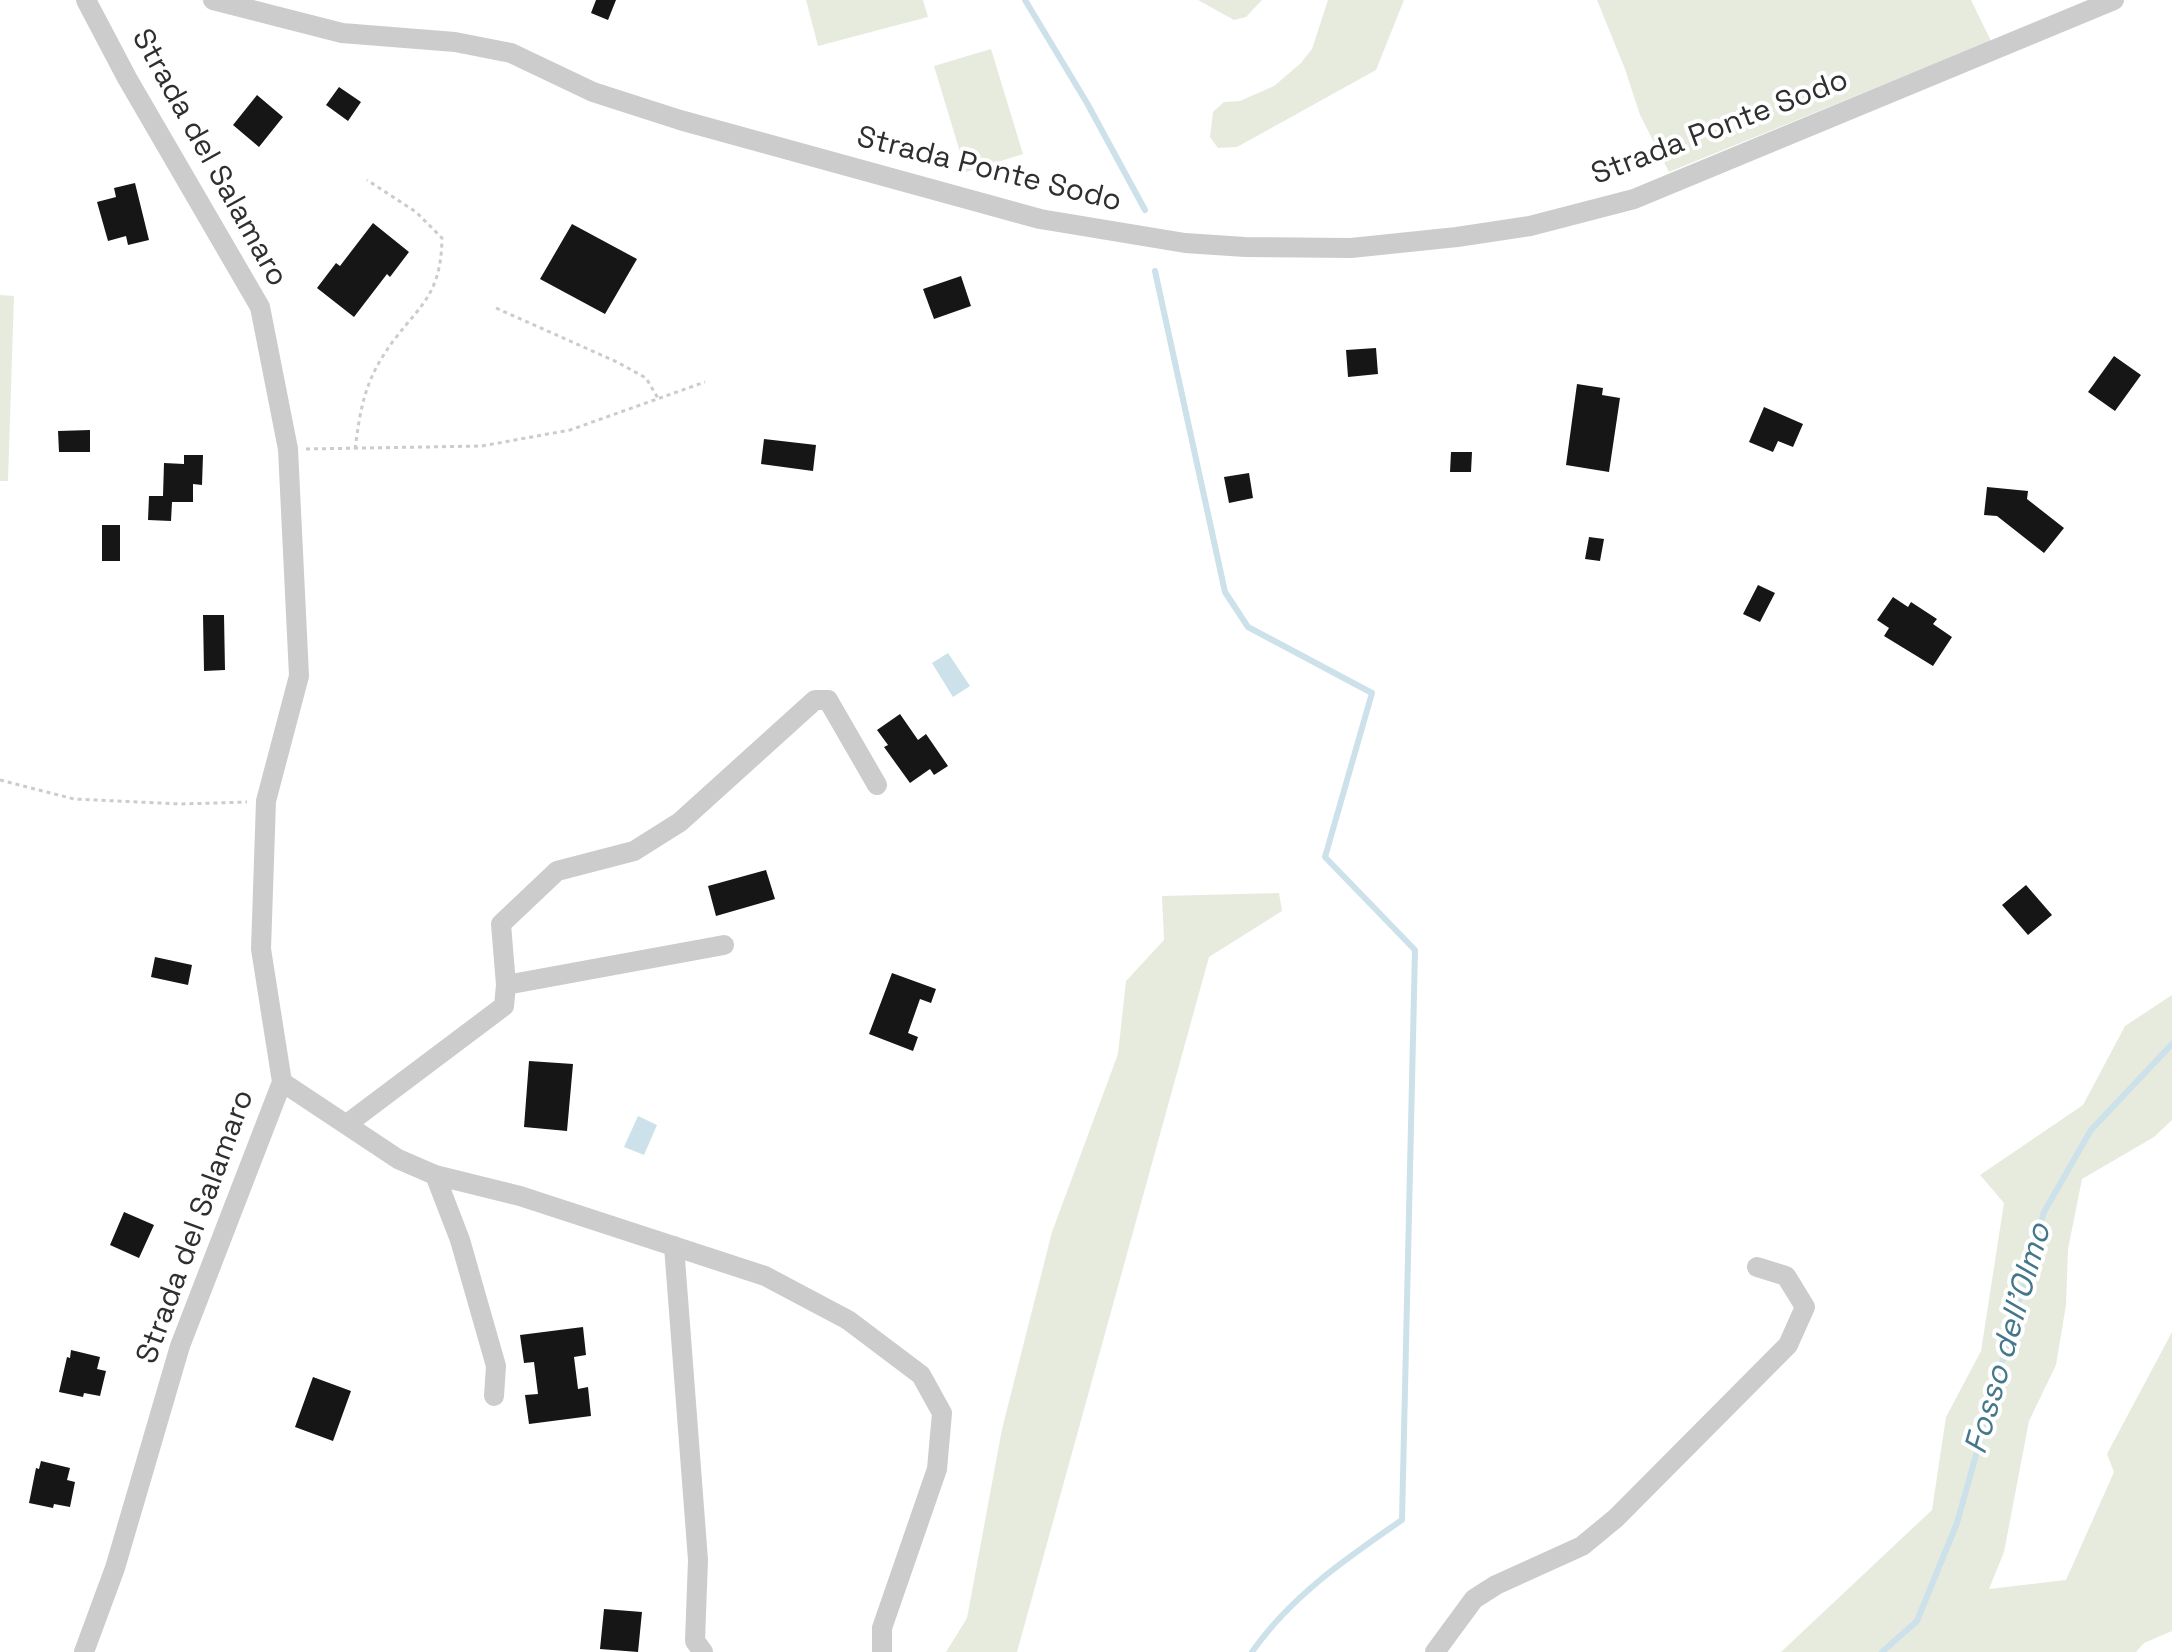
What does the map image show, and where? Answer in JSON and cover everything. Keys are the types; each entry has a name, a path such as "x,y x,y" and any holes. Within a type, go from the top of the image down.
{"street":[{"name":"Strada del Salamaro","path":"84,1652 115,1568 180,1346 282,1082 261,949 266,801 299,676 288,449 260,307 127,78 86,0"},
{"name":"Strada Ponte Sodo","path":"213,0 342,33 455,42 511,53 593,92 680,120 1040,219 1185,243 1351,248 1530,226 1634,199 2114,0"},
{"path":"347,1124 504,1006 506,985 501,924 522,902 557,871 634,851 680,822 815,700 828,700 877,785"},
{"path":"506,985 724,945"},
{"path":"282,1082 398,1159 435,1175 520,1196 765,1276 848,1320 921,1375 942,1413 937,1469 882,1628 882,1652"},
{"path":"435,1175 460,1240 496,1366 494,1396"},
{"path":"674,1246 698,1560 695,1641 703,1652"},
{"path":"1435,1652 1474,1599 1496,1585 1582,1546 1616,1518 1788,1345 1805,1307 1786,1276 1757,1267"}],"path":[{"path":"355,449 364,392 384,354 425,304 441,264 442,238 416,212 367,180"},
{"path":"496,308 646,378 659,400"},
{"path":"288,449 482,446 570,430 705,382"},
{"path":"0,780 74,799 181,804 266,801"}],"shaded area":[{"path":"806,0 923,0 928,17 818,46"},
{"path":"1198,0 1262,0 1246,17 1234,20"},
{"path":"1328,0 1404,0 1376,70 1237,147 1218,148 1210,137 1213,112 1224,102 1240,101 1274,86 1300,64 1312,49"},
{"path":"1597,0 1971,0 1991,41 1669,172 1640,115"},
{"path":"991,49 1023,154 966,172 934,66"},
{"path":"0,295 14,296 8,481 0,481"},
{"path":"1279,893 1282,911 1209,957 1017,1652 946,1652 967,1618 1002,1429 1052,1232 1118,1054 1126,981 1164,940 1162,896"},
{"path":"2172,995 2172,1120 2154,1137 2082,1179 2068,1249 2066,1305 2056,1365 2029,1421 2004,1552 1989,1589 2066,1580 2114,1472 2107,1454 2172,1332 2172,1631 2144,1643 2136,1652 1781,1652 1932,1510 1946,1417 1981,1351 2004,1203 1980,1175 2083,1105 2125,1026"}],"water":[{"path":"948,653 970,686 953,697 932,663"},
{"path":"638,1116 657,1125 644,1155 624,1147"}],"building":[{"path":"596,0 616,0 608,20 591,13"},
{"path":"339,87 361,102 348,121 326,105"},
{"path":"257,95 283,117 259,147 233,125"},
{"path":"135,183 149,240 128,245 126,236 108,241 97,202 116,197 114,188"},
{"path":"373,223 409,252 390,277 387,274 354,317 317,288 336,263 340,266"},
{"path":"572,224 637,259 605,314 540,279"},
{"path":"961,276 971,306 934,319 923,289"},
{"path":"1376,348 1378,374 1348,377 1346,350"},
{"path":"2114,356 2141,375 2115,411 2088,392"},
{"path":"1577,384 1603,388 1602,395 1620,398 1609,472 1566,465"},
{"path":"1764,407 1803,424 1793,447 1778,441 1773,452 1749,442"},
{"path":"90,430 90,452 59,452 58,431"},
{"path":"764,439 816,445 813,471 761,464"},
{"path":"1451,452 1472,452 1471,472 1450,472"},
{"path":"184,455 203,455 202,485 193,484 193,502 172,502 171,521 148,520 149,496 163,496 164,463 184,464"},
{"path":"1249,473 1253,498 1229,503 1224,477"},
{"path":"1987,487 2028,491 2027,499 2064,528 2044,553 1997,516 1984,515"},
{"path":"102,525 120,525 120,561 102,561"},
{"path":"1589,537 1604,539 1600,561 1585,559"},
{"path":"1758,585 1775,593 1760,622 1743,614"},
{"path":"1893,597 1908,607 1911,602 1937,619 1933,624 1952,637 1933,666 1884,636 1889,628 1877,620"},
{"path":"203,615 224,615 225,670 204,671"},
{"path":"900,714 918,740 926,734 948,766 934,775 930,769 910,783 884,747 888,745 877,730"},
{"path":"766,870 775,899 716,916 708,886"},
{"path":"2026,885 2052,915 2028,935 2002,905"},
{"path":"155,957 192,965 188,985 151,977"},
{"path":"892,973 936,989 931,1003 920,999 908,1033 918,1037 913,1051 869,1034"},
{"path":"529,1061 573,1064 567,1131 524,1127"},
{"path":"124,1212 154,1225 139,1258 110,1245"},
{"path":"583,1327 586,1355 574,1357 578,1389 588,1387 591,1416 529,1424 525,1395 538,1394 534,1362 524,1363 520,1335"},
{"path":"71,1350 100,1357 97,1369 106,1371 100,1396 84,1393 83,1397 59,1392"},
{"path":"313,1377 351,1391 333,1441 295,1427"},
{"path":"41,1461 70,1468 67,1480 75,1482 70,1507 54,1504 53,1508 29,1503 36,1468 39,1469"},
{"path":"604,1609 642,1612 638,1652 600,1649"}],"waterway":[{"path":"1025,0 1087,103 1145,210"},
{"path":"1155,271 1225,592 1248,627 1372,693 1325,857 1415,950 1402,1520 1302,1596 1252,1652"},
{"name":"Fosso dell'Olmo","path":"1882,1652 1917,1621 1957,1523 2044,1212 2091,1130 2172,1044"}]}
